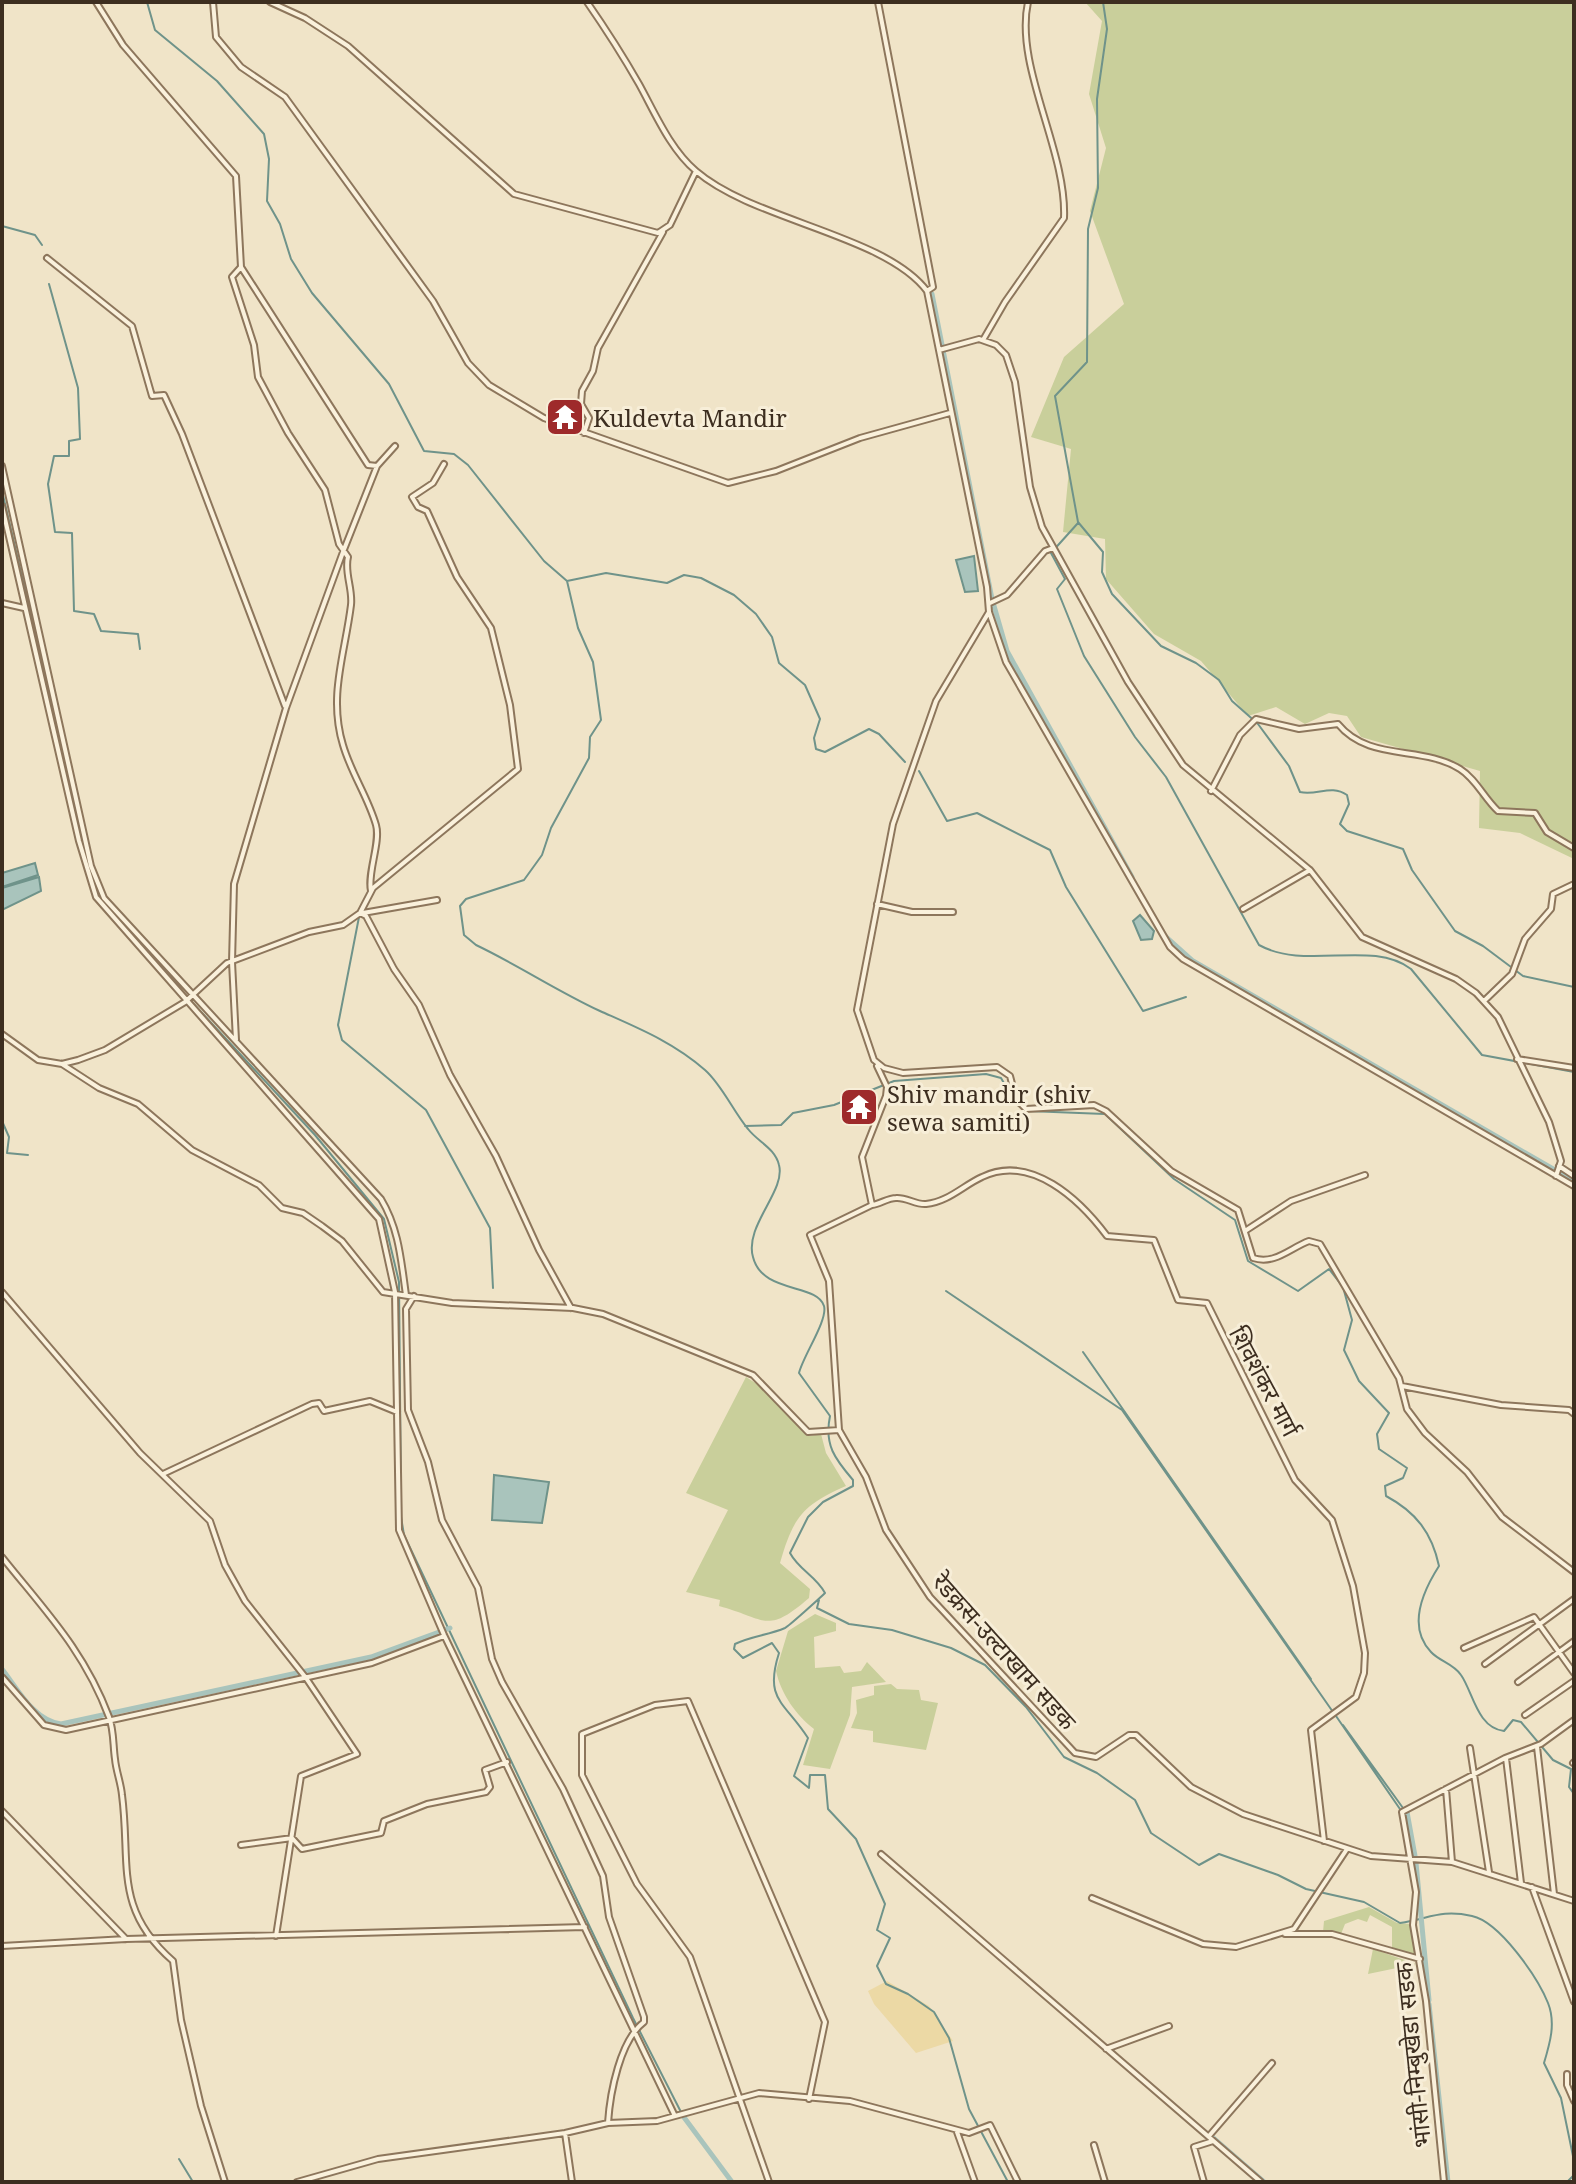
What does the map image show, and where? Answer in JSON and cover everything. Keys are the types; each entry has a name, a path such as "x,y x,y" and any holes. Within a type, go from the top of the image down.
{"street":[{"path":"96,2 123,45 236,176 241,267 368,465 377,466"},
{"path":"213,2 216,37 241,67 285,97 425,289 477,374 544,418 728,483 776,471 860,438 950,413"},
{"path":"270,2 305,18 367,61 514,194 652,232 664,231"},
{"path":"2,1034 38,1060 62,1064 99,1088 138,1104 172,1136 222,1167 259,1185 282,1208 303,1213 342,1241 383,1292 452,1303 571,1308 603,1314 753,1375 808,1432 836,1430 831,1289 810,1235 872,1205 862,1157 879,1119 887,1087 857,1010 877,904 893,824 936,701 989,612 990,603 927,291 919,282 875,254 761,208 696,171 670,138 587,2"},
{"path":"878,2 933,287 927,291"},
{"path":"983,340 1005,302 1064,218 1057,166 1025,31 1028,2"},
{"path":"584,433 589,418 581,404 582,391 593,371 598,348 696,171"},
{"path":"47,258 132,326 152,396 164,395 182,434 286,708"},
{"path":"241,267 232,277 254,345 258,377 288,433 325,490 343,552 348,557 346,566 351,584 351,603 337,671 337,708 351,769 377,828 371,891 360,913"},
{"path":"939,350 983,340 996,345 1011,366 1034,507 1053,548 1161,735 1183,765 1310,870 1362,937 1393,953 1438,969 1484,1001 1498,1017 1549,1122 1561,1161 1557,1170"},
{"path":"236,1043 232,962 234,884 286,708 343,552 377,466 395,446"},
{"path":"371,891 518,769 510,705 491,628 457,577 427,511 418,507 412,497 433,483 444,464"},
{"path":"2,466 91,866 104,898 119,918 381,1199 392,1218 398,1240 400,1293 397,1412 399,1530 444,1636 679,2113"},
{"path":"2,506 90,885 103,909 374,1210 384,1230 400,1293"},
{"path":"990,603 1007,595 1045,551 1053,548"},
{"path":"2,603 24,608"},
{"path":"989,612 1013,676 1170,947 1183,959 1557,1170 1574,1176"},
{"path":"1211,791 1240,735 1256,719 1299,729 1338,724 1349,738 1364,746 1459,768 1498,811 1535,813 1547,832 1574,848"},
{"path":"1243,909 1310,870"},
{"path":"1484,1001 1514,971 1525,939 1551,909 1553,894 1574,884"},
{"path":"62,1064 105,1050 185,1002 232,962 309,932 343,925 360,913 437,900"},
{"path":"877,904 912,912 953,912"},
{"path":"360,913 366,916 394,969 413,993 450,1075 496,1156 539,1250 571,1308"},
{"path":"874,1060 884,1068 903,1073 997,1067 1005,1069 1010,1076 1016,1099 1026,1109 1094,1105 1106,1111 1171,1171 1238,1210 1253,1258 1260,1260 1284,1254 1309,1241 1320,1244 1402,1386 1407,1409 1425,1433 1467,1472 1502,1517 1574,1572"},
{"path":"1519,1062 1574,1068"},
{"name":"शिवशंकर मार्ग","path":"872,1205 896,1198 927,1204 956,1193 984,1175 1017,1170 1028,1173 1069,1192 1107,1236 1157,1242 1178,1300 1207,1303 1295,1480 1332,1520 1353,1586 1363,1641 1364,1673 1356,1697 1311,1730 1324,1841"},
{"path":"1557,1170 1574,1186"},
{"path":"1245,1231 1291,1201 1365,1175"},
{"path":"2,1292 140,1453 210,1521 225,1565 245,1601 306,1677 357,1754 301,1776 276,1936"},
{"path":"414,1296 406,1309 408,1410 428,1462 433,1493 457,1552 478,1588 492,1659 502,1682 563,1789 603,1876 609,1917 644,2017 636,2027 608,2123"},
{"path":"1402,1386 1501,1405 1569,1410 1574,1414"},
{"path":"163,1474 312,1404 319,1403 324,1411 370,1401 397,1412"},
{"name":"रेडक्रस-उल्टाखाम सडक","path":"836,1430 866,1477 886,1530 915,1577 965,1636 1075,1753 1096,1757 1129,1735 1136,1735 1191,1787 1243,1814 1347,1849 1412,1861 1452,1862 1574,1901"},
{"path":"2,1557 83,1657 111,1720 123,1796 127,1878 134,1911 147,1929 149,1941 173,1961 181,2020 201,2106 225,2182"},
{"path":"1485,1664 1574,1599"},
{"path":"1464,1648 1529,1616 1539,1624 1574,1673"},
{"path":"2,1677 33,1715 51,1729 66,1730 384,1659 444,1636"},
{"path":"1518,1682 1574,1641"},
{"path":"1525,1715 1574,1681"},
{"path":"769,2182 690,1957 637,1884 582,1775 582,1734 655,1705 688,1701 825,2022 809,2099"},
{"path":"1452,1862 1446,1789 1505,1758 1539,1746 1574,1720"},
{"path":"1539,1746 1554,1894"},
{"path":"1470,1748 1489,1872"},
{"path":"1505,1758 1521,1883"},
{"path":"292,1838 302,1849 381,1833 384,1821 406,1811 486,1792 490,1787 485,1770 507,1762"},
{"name":"भांसी-निम्बुखेडा सडक","path":"1444,2182 1420,1959 1413,1922 1416,1892 1402,1812 1446,1789"},
{"path":"2,1811 126,1939"},
{"path":"241,1845 292,1838"},
{"path":"1092,1898 1203,1944 1227,1949 1283,1934 1304,1919 1347,1849"},
{"path":"881,1854 1261,2182"},
{"path":"1532,1887 1574,2002"},
{"path":"2,1946 126,1939 149,1941 585,1927"},
{"path":"1283,1934 1293,1937 1332,1934 1420,1959"},
{"path":"1106,2049 1169,2026"},
{"path":"1204,2182 1194,2147 1212,2138 1272,2063"},
{"path":"1567,2074 1567,2085 1574,2101"},
{"path":"297,2182 378,2159 565,2133 608,2123 657,2121 740,2097 773,2093 850,2101 969,2133 990,2125 1018,2182"},
{"path":"956,2131 975,2182"},
{"path":"565,2133 572,2182"},
{"path":"1094,2145 1105,2182"}],"green space":[{"path":"1085,2 1574,2 1574,859 1520,833 1479,828 1480,771 1361,737 1347,716 1329,713 1305,724 1276,707 1248,716 1201,661 1154,634 1106,579 1105,539 1063,532 1071,449 1031,437 1064,357 1124,304 1090,211 1106,148 1089,94 1102,21"},
{"path":"746,1377 760,1386 803,1432 810,1436 821,1434 826,1453 846,1486 819,1500 801,1515 780,1563 810,1589 809,1598 784,1617 766,1621 719,1606 720,1600 686,1592 728,1510 686,1493"},
{"path":"815,1614 836,1623 836,1631 814,1637 815,1668 840,1666 844,1673 861,1671 867,1662 886,1682 852,1687 850,1715 830,1769 803,1765 814,1729 790,1703 776,1671 788,1631"},
{"path":"891,1684 897,1689 919,1690 921,1700 938,1703 926,1750 873,1742 873,1731 851,1728 857,1713 856,1700 874,1695 874,1686"},
{"path":"1369,1907 1397,1923 1410,1924 1417,1958 1392,1952 1392,1927 1370,1915 1367,1922 1358,1919 1345,1924 1341,1934 1323,1932 1324,1921"},
{"path":"1373,1949 1416,1964 1368,1974"}],"sand":[{"path":"887,1981 929,2006 953,2041 916,2053 874,2004 868,1991"}],"water":[{"path":"974,556 978,591 965,592 956,560"},
{"path":"35,863 38,875 2,887 2,873"},
{"path":"39,877 41,891 2,910 2,888"},
{"path":"1140,915 1154,931 1152,939 1141,940 1133,921"},
{"path":"494,1475 549,1482 542,1523 492,1520"}],"waterway":[{"path":"147,2 155,30 217,81 264,134 269,159 267,201 280,224 291,259 312,293 389,384 424,451 454,454 468,465 544,561 567,581 578,628 593,662 601,720 590,737 589,758 551,828 542,855 524,880 466,899 460,906 464,935 476,945 584,1003 655,1036 693,1060 711,1076 748,1129 777,1159 780,1175 754,1233 753,1257 758,1269 767,1277 811,1294 824,1306 822,1320 799,1373 830,1416 830,1443 836,1458 853,1480 853,1486 823,1502 808,1517 790,1553 825,1593 785,1628 741,1641 735,1644 734,1649 743,1658 772,1643 779,1653 775,1691 808,1738 794,1776 809,1788 810,1775 825,1775 828,1809 856,1839 885,1904 877,1930 890,1938 877,1966 886,1984 908,1994 934,2012 949,2038 969,2109 1008,2182"},
{"path":"1103,2 1107,29 1097,99 1098,188 1088,229 1087,362 1055,396 1078,522 1103,552 1102,572 1112,594 1161,646 1196,663 1219,680 1232,701 1258,724 1289,766 1300,792 1335,790 1347,795 1349,804 1340,824 1347,831 1403,849 1412,870 1455,931 1483,946 1523,976 1574,987"},
{"path":"2,226 35,235 42,245"},
{"path":"49,284 78,388 80,439 69,441 69,456 54,456 48,484 55,532 72,533 74,611 94,614 101,631 138,634 140,649"},
{"path":"932,294 992,599 1007,651 1132,877"},
{"path":"2,491 76,809"},
{"path":"1078,523 1051,553 1065,579 1057,589 1084,656 1135,737 1166,777 1259,945 1297,956 1358,955 1395,960 1411,969 1482,1055 1574,1072"},
{"path":"567,581 606,573 667,583 684,575 701,578 734,595 756,614 772,637 779,663 805,685 820,719 814,738 816,749 825,752 869,729 879,734 905,762"},
{"path":"919,771 947,821 977,813 1050,850 1066,887 1143,1011 1186,997"},
{"path":"84,842 88,864"},
{"path":"359,917 338,1025 342,1040 426,1110 490,1228 493,1288"},
{"path":"1164,935 1193,961 1574,1181"},
{"path":"166,974 315,1135 384,1219 399,1282 401,1503"},
{"path":"745,1126 781,1125 793,1113 834,1105 894,1081 986,1074 1001,1078 1016,1104 1022,1108"},
{"path":"1028,1111 1105,1114 1174,1179 1235,1220 1248,1261 1298,1291 1329,1269 1343,1287 1352,1320 1344,1350 1359,1381 1389,1413 1377,1434 1379,1449 1407,1468 1403,1478 1385,1486 1386,1496 1406,1509 1421,1525 1432,1543 1439,1566 1420,1609 1420,1632 1424,1642 1434,1655 1461,1675 1488,1723 1504,1731 1513,1720 1521,1722 1553,1760 1571,1769 1569,1787 1574,1794"},
{"path":"2,1121 9,1137 7,1153 28,1155"},
{"path":"946,1291 1122,1410 1333,1712"},
{"path":"1083,1352 1311,1679"},
{"path":"401,1517 404,1535 633,2018 683,2116"},
{"path":"819,1600 817,1608 849,1624 892,1630 951,1648 985,1665 1026,1707 1064,1757 1097,1773 1135,1800 1151,1833 1199,1865 1219,1854 1278,1875 1306,1889 1364,1902 1400,1923 1443,1914 1461,1914 1483,1920 1517,1952 1548,2003 1552,2026 1544,2063 1561,2098 1574,2161"},
{"path":"2,1669 34,1710 51,1722 61,1724 371,1657 450,1628"},
{"path":"1336,1716 1402,1812"},
{"path":"1343,1725 1403,1808"},
{"path":"1407,1812 1415,1856"},
{"path":"1416,1863 1429,2000"},
{"path":"1429,2004 1448,2182"},
{"path":"683,2116 732,2182"},
{"path":"1212,2137 1264,2182"},
{"path":"179,2159 193,2182"},
{"path":"1567,2182 1574,2175"},
{"path":"1553,2182 1561,2182"}],"place":[{"name":"Kuldevta Mandir","path":"565,417"},
{"name":"Shiv mandir (shiv sewa samiti)","path":"859,1107"}]}
